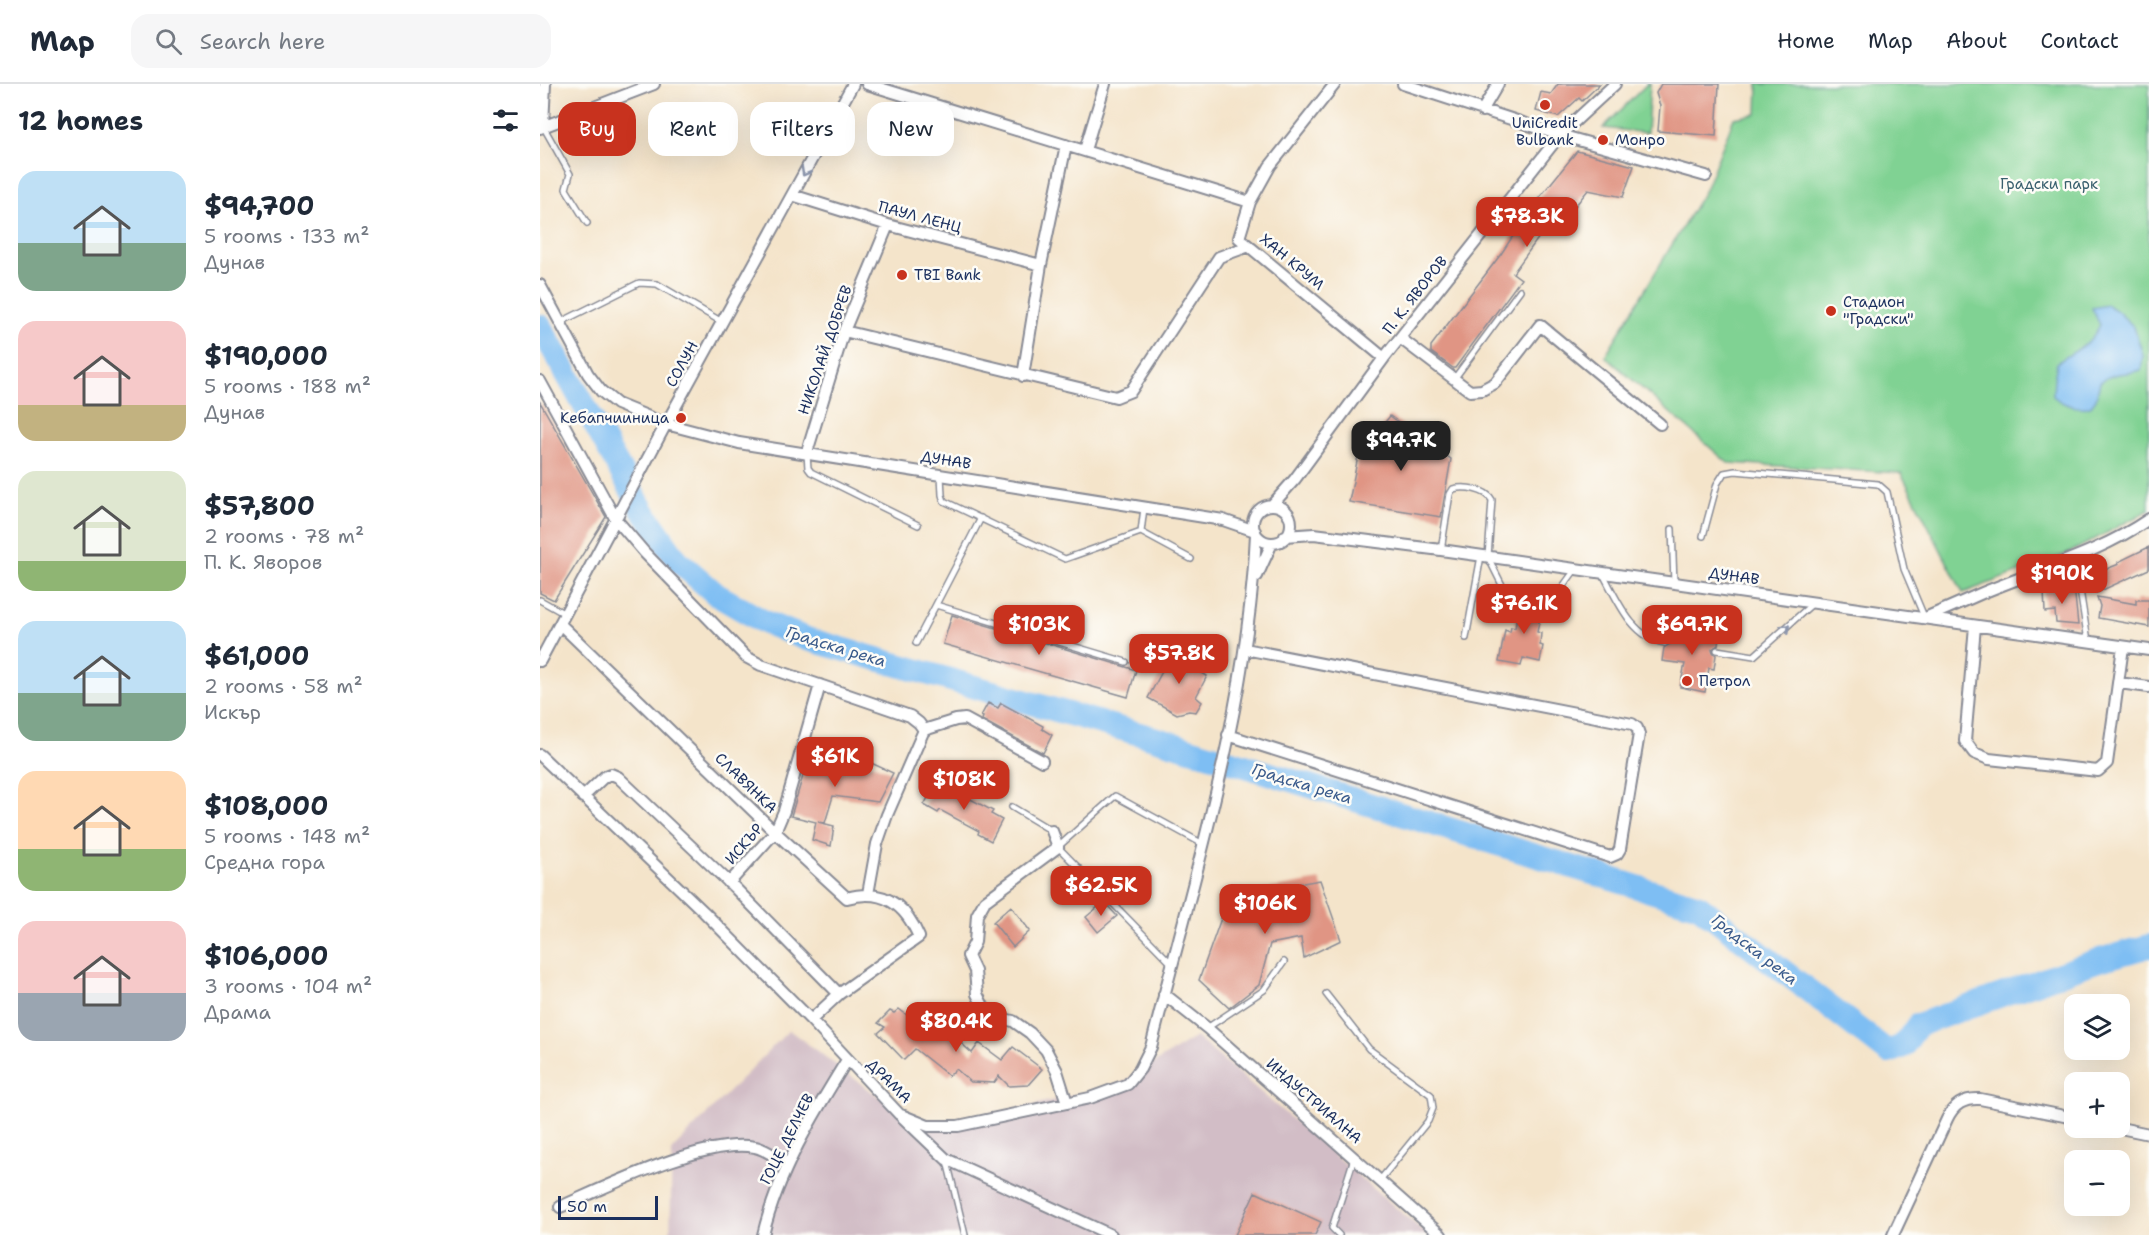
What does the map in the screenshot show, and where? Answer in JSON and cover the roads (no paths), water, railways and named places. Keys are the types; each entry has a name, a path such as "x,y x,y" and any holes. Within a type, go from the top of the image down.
{"street":[{"path":"545,84 542,127 654,84"},
{"name":"СОЛУН","path":"540,661 666,424 854,84"},
{"path":"867,84 1250,202"},
{"path":"1085,150 1105,84"},
{"name":"ХАН КРУМ","path":"1335,84 1270,166 1250,202 1239,238 1384,358"},
{"path":"1403,84 1560,135 1706,176"},
{"path":"1482,111 1498,84"},
{"name":"П. К. ЯВОРОВ","path":"1272,505 1295,479 1384,358 1560,135 1615,84"},
{"path":"1023,376 1041,265 1066,144"},
{"name":"ПАУЛ ЛЕНЦ","path":"792,195 888,225 1041,265"},
{"name":"НИКОЛАЙ ДОБРЕВ","path":"807,452 844,331 888,225"},
{"path":"844,331 1116,397 1131,391 1218,257 1249,246"},
{"name":"ДУНАВ","path":"540,285 588,374 601,391 617,404 666,424 740,443 1223,520 1256,533"},
{"path":"1400,338 1470,391 1482,390 1494,383 1540,325 1660,424"},
{"path":"540,381 543,394 615,518 652,560 746,657 761,665 910,716 924,730"},
{"name":"П. К. ЯВОРОВ","path":"1285,511 1295,479"},
{"path":"1245,649 1632,724 1637,728 1639,734 1620,849 1617,854 1610,857 1228,735 1245,649 1254,581 1256,533 1254,517 1262,508 1272,505 1285,511 1291,523 1290,529 1278,542 1266,542 1256,533"},
{"name":"ДУНАВ","path":"1223,520 1254,517"},
{"path":"1925,619 1981,594 2075,558 2149,519"},
{"name":"ДУНАВ","path":"1291,523 1314,534"},
{"name":"ДУНАВ","path":"1285,536 1314,534 1441,550 2149,650"},
{"path":"1254,581 1272,543"},
{"name":"СЛАВЯНКА","path":"563,619 775,832 847,898 868,894 880,896 898,905 912,921 919,937 839,994"},
{"path":"1975,626 1965,741 1974,753 1989,759 2098,771 2108,763 2123,646"},
{"path":"2119,683 2149,687"},
{"name":"ИСКЪР","path":"729,883 775,832 784,811 820,685"},
{"path":"868,894 877,844 887,815 924,730 965,719 1042,761"},
{"name":"ДРАМА","path":"540,755 704,912 812,1020 898,1114 928,1126 958,1126 1100,1095 1128,1083 1140,1069 1151,1047 1220,781 1228,735"},
{"path":"583,797 604,777 611,774 618,777 729,883 839,994 812,1020"},
{"path":"1052,831 1058,847 985,901 977,915 975,942 968,956 975,971 977,994 986,1010 999,1018 1013,1021 1030,1033 1046,1050 1057,1071 1067,1103"},
{"name":"ИНДУСТРИАЛНА","path":"1164,994 1207,1028 1441,1235"},
{"name":"ГОЦЕ ДЕЛЧЕВ","path":"763,1235 768,1211 788,1164 847,1060"},
{"path":"1893,1235 1947,1119 1959,1102 1972,1098 1980,1099 2064,1116"},
{"path":"898,1114 946,1160 1111,1235"},
{"path":"2130,1130 2149,1134"},
{"path":"560,1207 640,1172 716,1147 757,1147 788,1164"}],"lane":[{"path":"542,127 570,174 566,189 587,224"},
{"path":"561,322 639,283 657,284 722,322"},
{"path":"1454,379 1520,290"},
{"path":"807,452 808,468 811,472 918,525"},
{"path":"1703,536 1717,483 1724,473 1735,471 1878,484 1887,492 1904,569 1925,619"},
{"path":"941,475 944,501 1065,559 1141,532 1191,559"},
{"path":"1441,550 1450,494 1453,489 1484,491 1489,494 1492,500 1484,556 1466,638"},
{"path":"1141,532 1144,508"},
{"path":"916,643 981,518"},
{"path":"1672,529 1674,583"},
{"path":"1484,556 1504,589 1553,600 1576,569"},
{"path":"2075,558 2088,642"},
{"path":"1603,573 1632,624 1654,641 1665,643"},
{"path":"540,600 563,619"},
{"path":"1717,650 1754,656 1814,603"},
{"path":"936,605 1126,662"},
{"path":"1172,964 1058,847 1114,796 1203,844"},
{"path":"1012,807 1052,831"},
{"path":"1207,1028 1264,990 1284,962"},
{"path":"1326,994 1369,1049 1431,1095 1433,1108 1428,1121 1380,1180"},
{"path":"1339,1235 1332,1228 1354,1156"},
{"path":"946,1160 965,1235"}],"water":[{"path":"2107,305 2116,310 2134,327 2143,355 2141,370 2111,376 2100,382 2096,399 2090,407 2075,407 2066,404 2053,396 2057,363 2091,339 2100,325 2092,308"}],"waterway":[{"name":"Градска река","path":"540,326 643,511 677,560 717,595 766,623 807,639 1164,741 1699,906 1888,1052 1903,1046 1918,1025 2096,961 2149,946"}],"place":[{"name":"UniCredit Bulbank","path":"1545,105"},
{"name":"Монро","path":"1603,140"},
{"name":"TBI Bank","path":"902,275"},
{"name":"Стадион \"Градски\"","path":"1831,311"},
{"name":"Кебапчииница","path":"681,418"},
{"name":"Петрол","path":"1687,681"}],"park label":[{"name":"Градски парк","path":"2049,184"}]}
